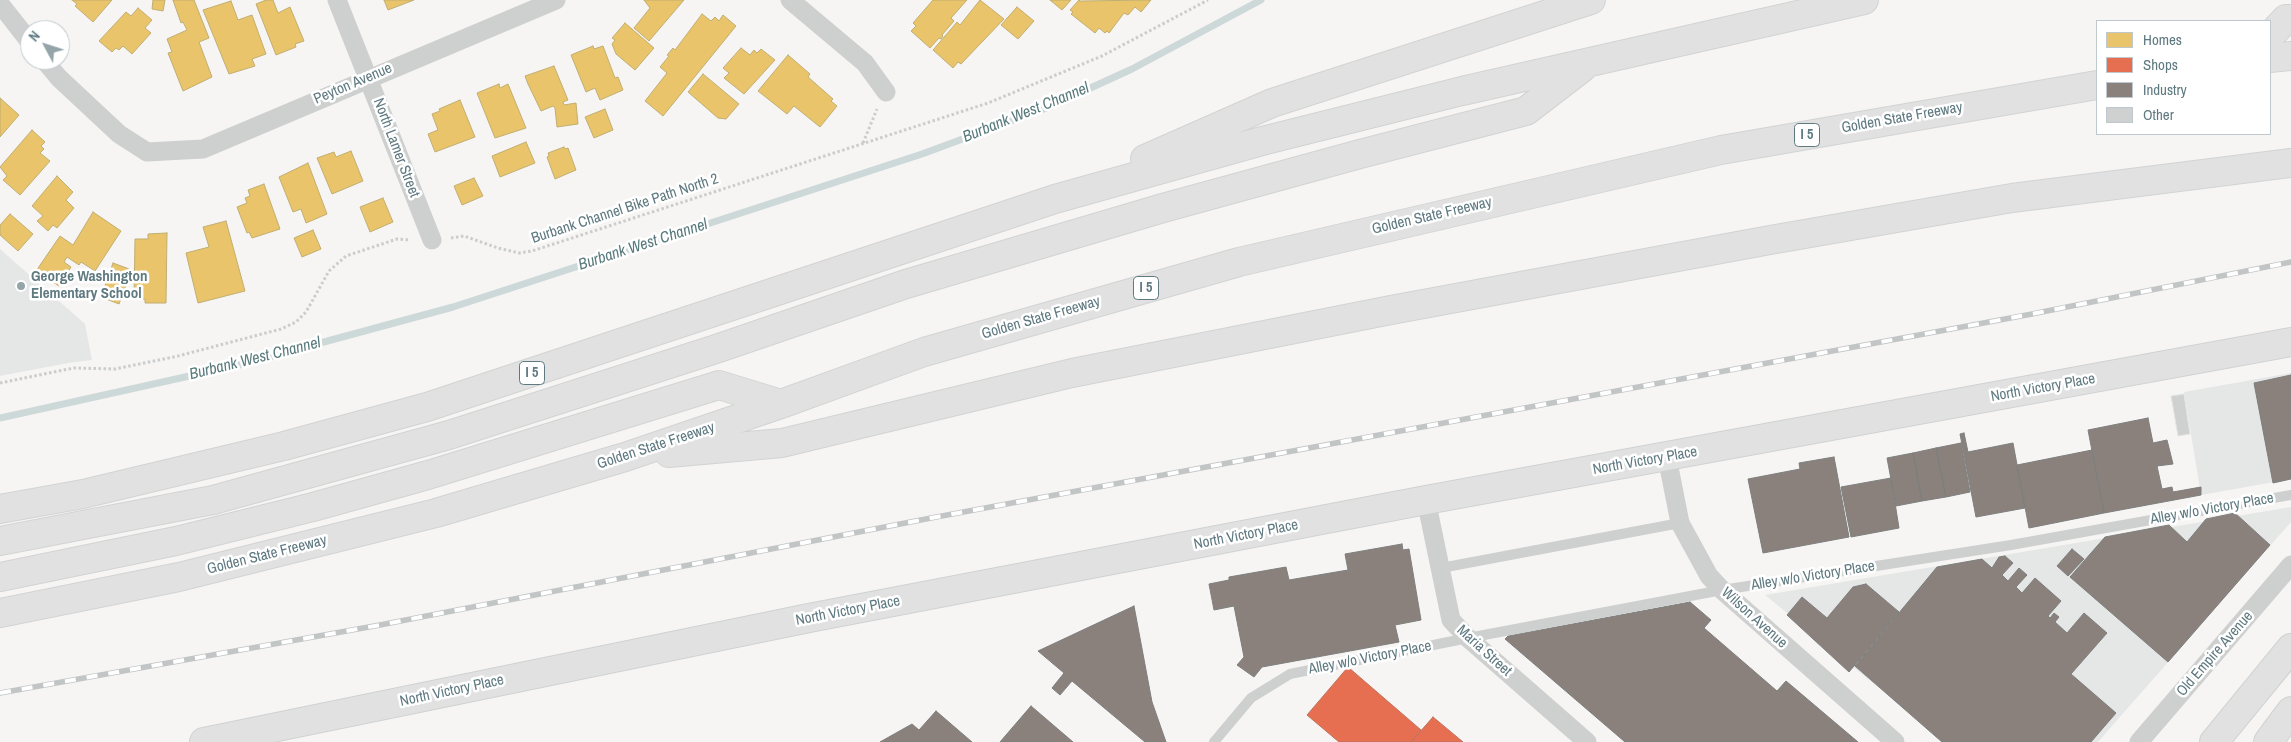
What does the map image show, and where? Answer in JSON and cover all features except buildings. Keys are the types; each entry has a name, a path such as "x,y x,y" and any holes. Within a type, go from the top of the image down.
{"main road":[{"path":"1055,200 1272,103 1592,0"},
{"name":"I 5","path":"0,510 83,494 240,457 427,407 1055,200 1271,139 1589,62 1864,0"},
{"path":"2271,35 2286,19 2291,19"},
{"path":"2271,58 2291,56"},
{"path":"0,541 213,500 449,435 716,349 925,278 1163,208 1526,111 1589,62"},
{"name":"Golden State Freeway","path":"0,613 179,577 436,514 625,457 781,404 924,352 1239,262 1721,150 2096,85"},
{"path":"625,457 782,443 1072,373 1391,310 1780,238 2012,198 2291,163"},
{"name":"North Victory Place","path":"204,742 809,618 1426,500 2291,342"},
{"path":"0,577 176,540 313,507 428,475 719,385 781,404"},
{"path":"2214,742 2291,648"},
{"path":"2268,742 2291,711"}],"street":[{"name":"North Lamer Street","path":"337,0 432,240"},
{"name":"Peyton Avenue","path":"52,70 119,134 147,152 203,149 556,0"},
{"path":"790,0 865,63 886,92"},
{"path":"0,4 20,29"},
{"name":"Wilson Avenue","path":"1667,457 1680,523 1708,576 1895,742"},
{"name":"Maria Street","path":"1426,500 1451,620 1468,638 1587,742"},
{"name":"Old Empire Avenue","path":"2139,742 2291,565"}],"lane":[{"name":"Alley w/o Victory Place","path":"1214,742 1251,698 1290,674 1722,590 2011,545 2291,495"},
{"path":"1441,568 1680,523"}],"path":[{"name":"Burbank Channel Bike Path North 2","path":"0,383 74,368 115,369 178,356 281,329 296,322 306,312 329,271 346,256 397,239 432,240 464,236 519,253 532,251 988,103 1102,56 1208,0"},
{"path":"863,144 871,121 886,92"}],"shaded area":[{"name":"George Washington Elementary School","path":"0,249 85,324 92,360 0,376"},
{"path":"2291,373 2291,479 2201,495 2184,392"},
{"path":"2291,507 2291,522 2098,742 1945,742 1765,595"}],"waterway":[{"name":"Burbank West Channel","path":"0,418 239,365 453,307 922,154 1049,107 1132,69 1261,0"}],"railway":[{"path":"0,693 380,625 931,518 2032,314 2291,262"}],"place":[{"name":"George Washington Elementary School","path":"21,286"}]}
